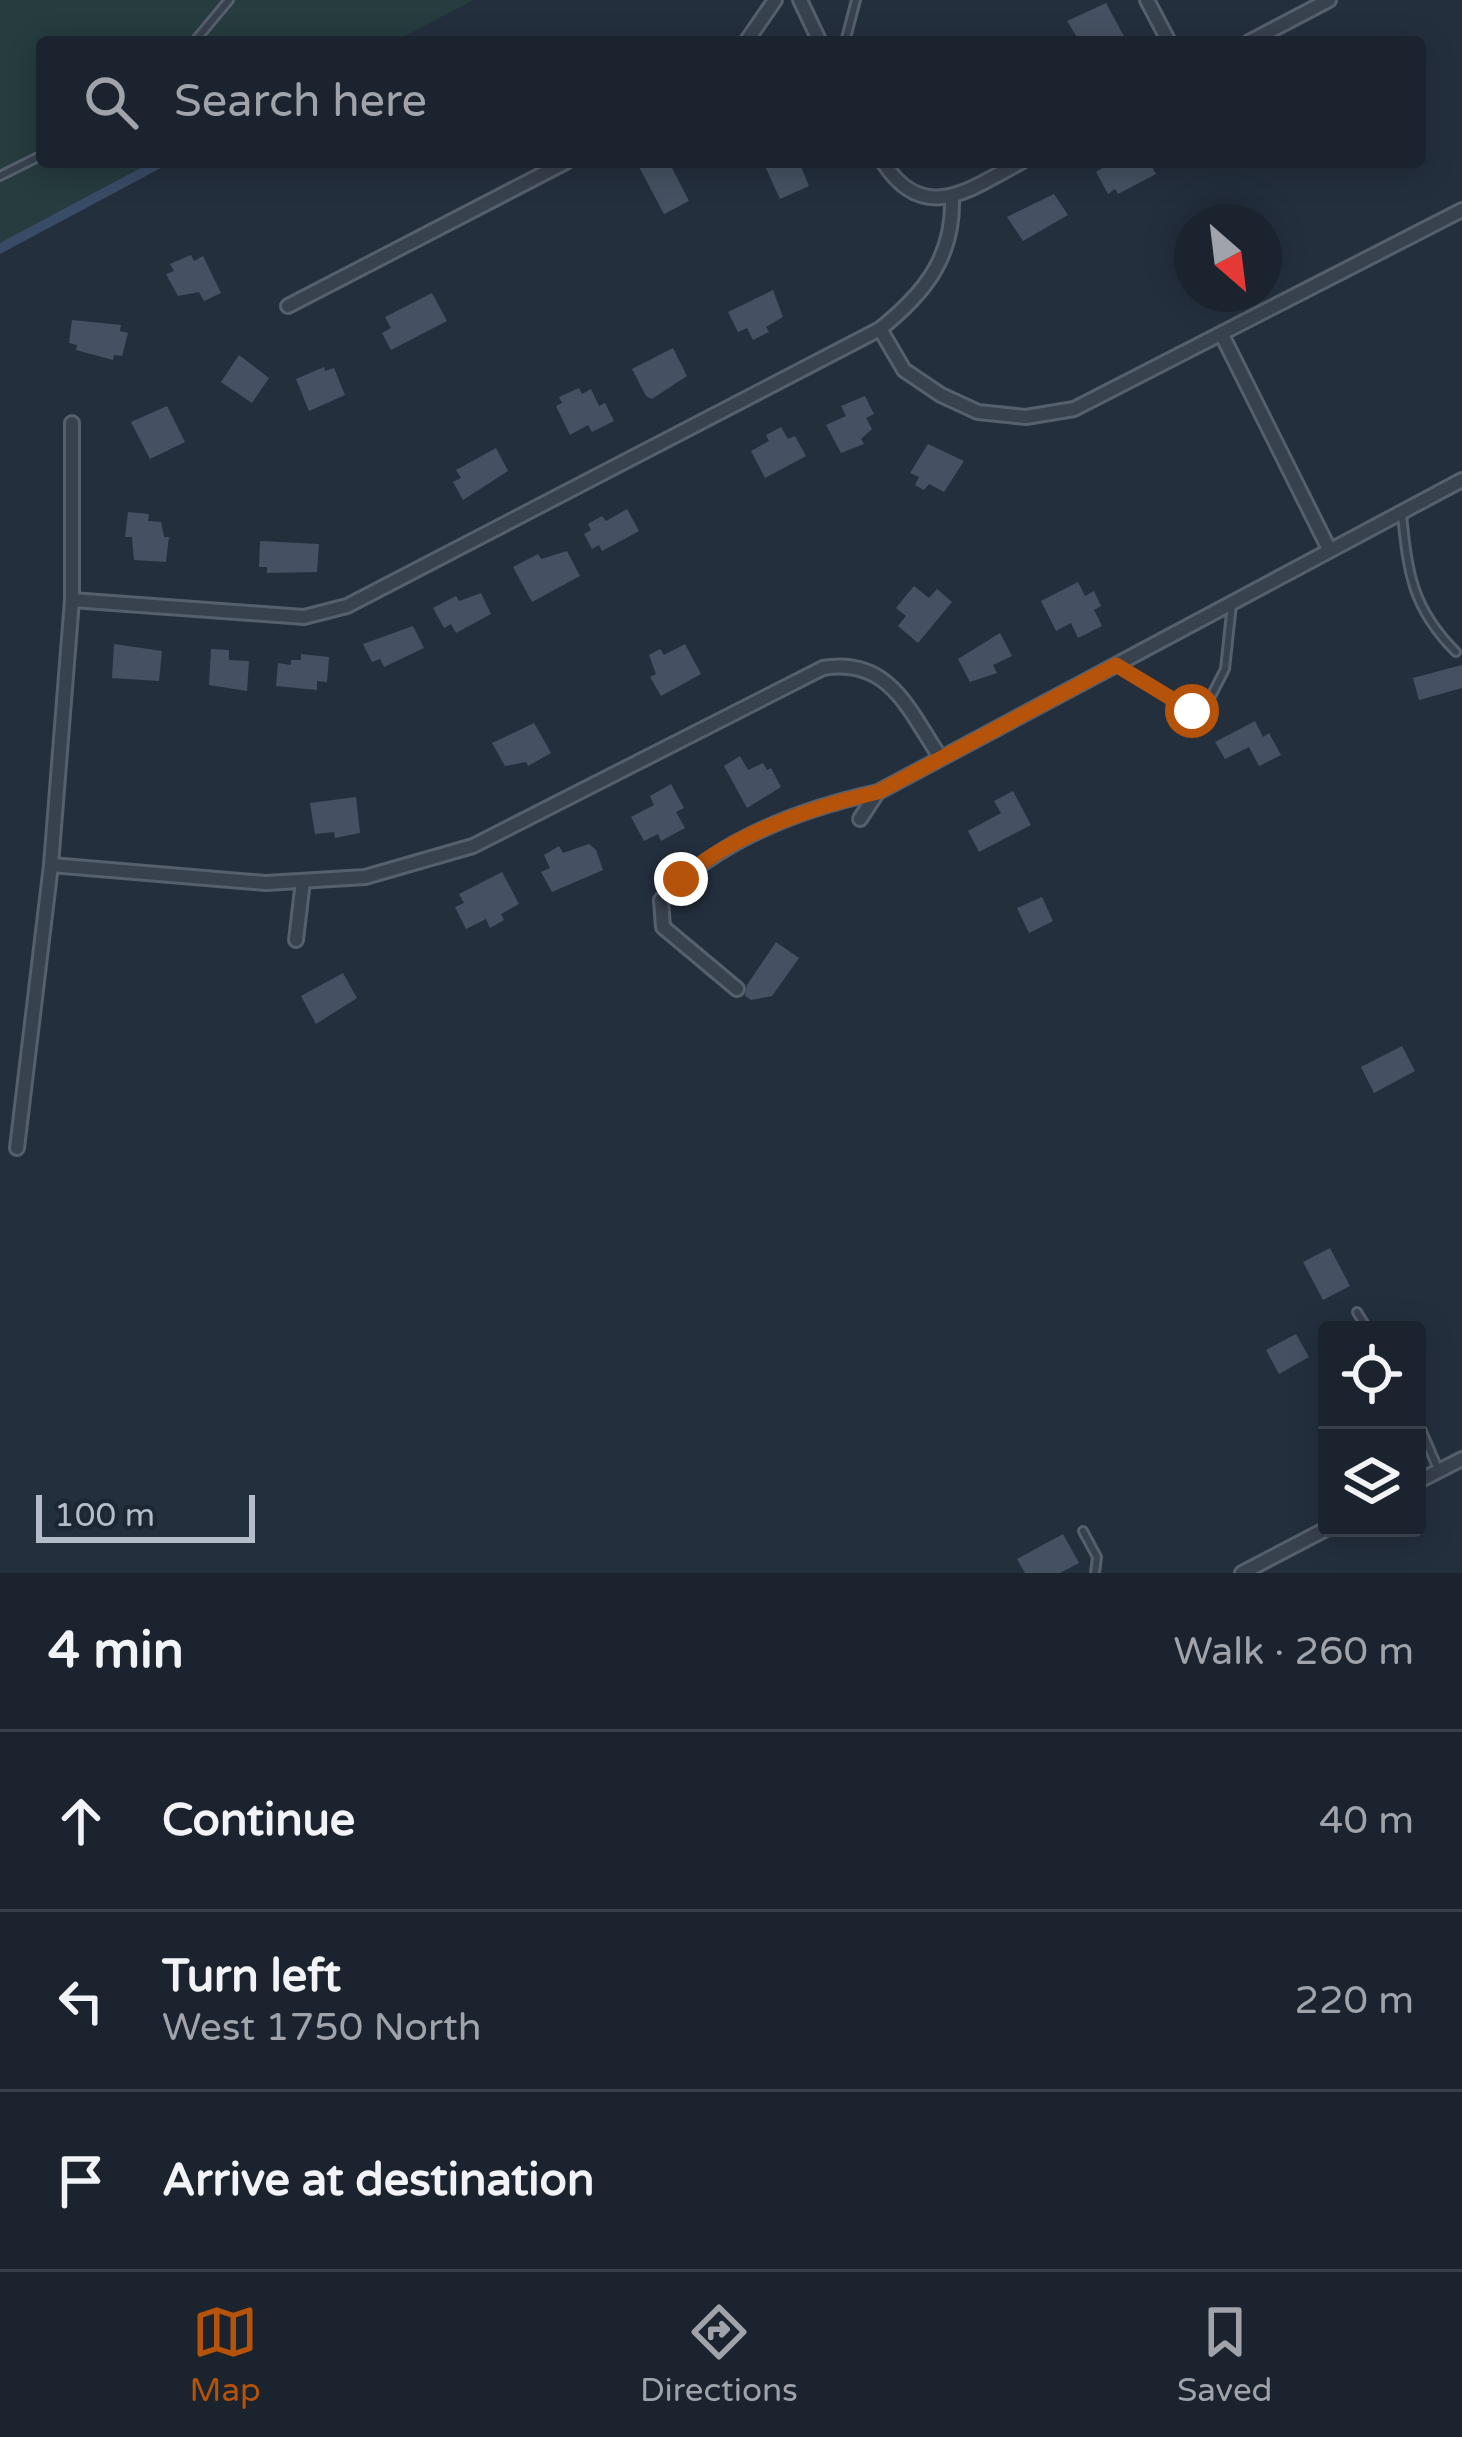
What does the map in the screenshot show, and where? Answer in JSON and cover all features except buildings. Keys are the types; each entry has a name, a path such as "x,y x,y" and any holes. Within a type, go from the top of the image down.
{"street":[{"path":"750,36 775,0"},
{"path":"800,0 817,36"},
{"path":"1147,0 1165,36"},
{"path":"1260,36 1329,0"},
{"path":"288,306 554,168"},
{"path":"888,168 904,189 926,198 952,198 1010,168"},
{"path":"72,600 304,616 347,606 880,329 927,286 946,254 953,224 952,198"},
{"path":"880,329 904,370 978,412 1026,417 1074,410 1462,210"},
{"path":"1222,335 1329,548"},
{"path":"17,1148 51,865 72,600 72,423"},
{"path":"737,988 663,928 661,900 703,860 838,801 878,792 1462,480"},
{"path":"51,865 266,883 365,877 473,845 824,668 847,664 873,671 895,689 940,757"},
{"path":"860,819 878,792"},
{"path":"296,940 303,881"},
{"path":"1426,1478 1462,1459"},
{"path":"1242,1573 1318,1533"}],"lane":[{"path":"199,36 229,0"},
{"path":"847,36 856,0"},
{"path":"0,176 36,158"},
{"path":"1401,511 1408,579 1426,615 1456,652"},
{"path":"1116,665 1192,711 1204,708 1225,669 1233,601"},
{"path":"1357,1312 1362,1321"},
{"path":"1421,1429 1439,1471"},
{"path":"1083,1532 1097,1557 1095,1573"}],"green space":[{"path":"0,0 473,0 405,36 36,36 36,168 158,168 0,252"}],"water":[{"path":"141,168 161,168 0,254 0,243"}],"route":[{"path":"681,879 703,860 768,829 838,801 878,792 1116,665 1192,711"}]}
